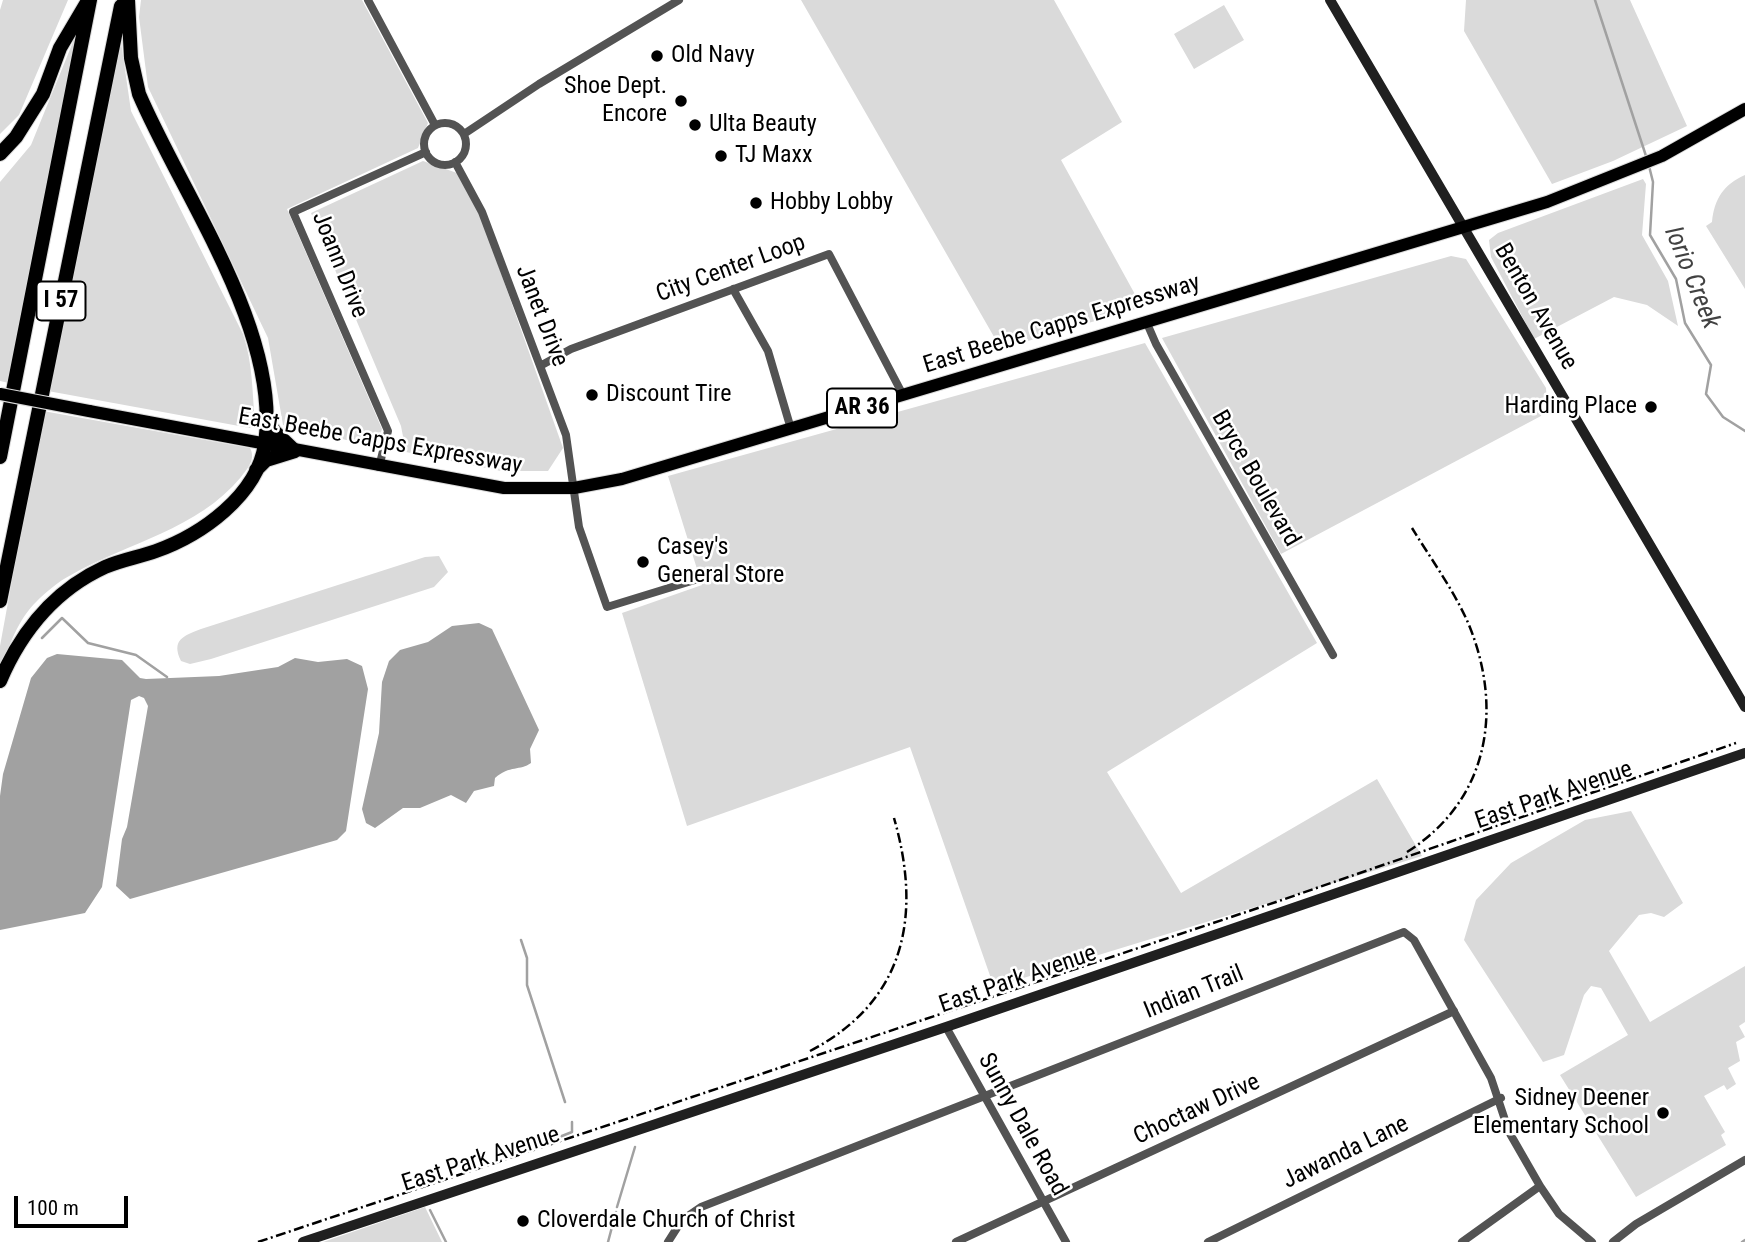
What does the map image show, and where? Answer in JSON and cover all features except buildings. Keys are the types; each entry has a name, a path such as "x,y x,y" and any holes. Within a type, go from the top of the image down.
{"highway":[{"path":"0,154 16,136 43,94 60,48 89,0"},
{"name":"I 57","path":"0,457 89,0"},
{"name":"I 57","path":"0,601 122,0"},
{"path":"128,0 131,58 139,94 243,308 257,349 265,414 265,445 256,470"},
{"path":"0,681 16,646 44,609 77,583 106,567 180,542 205,527 232,503 266,460 295,451 274,431 265,414"}],"main road":[{"name":"East Beebe Capps Expressway","path":"0,394 379,467 504,488 574,488 667,468 1146,321 1465,228 1618,175 1662,156 1745,109"}],"street":[{"path":"368,0 435,125"},
{"path":"464,134 539,84 680,0"},
{"name":"Benton Avenue","path":"1330,0 1745,707"},
{"path":"449,123 464,134 466,151 455,162 437,163 426,152 426,135 435,125 449,123"},
{"name":"Joann Drive","path":"379,467 388,431 293,212 426,152"},
{"name":"Janet Drive","path":"455,162 482,212 566,435 579,527 607,607 698,579"},
{"name":"City Center Loop","path":"540,366 571,349 829,254 903,395"},
{"path":"733,289 768,351 791,429"},
{"name":"Bryce Boulevard","path":"1146,321 1156,344 1333,655"},
{"name":"East Park Avenue","path":"303,1242 946,1027 1745,753"},
{"name":"Indian Trail","path":"668,1242 682,1220 701,1207 1404,932 1414,940 1501,1098 1509,1132 1540,1186 1559,1214 1592,1242"},
{"name":"Choctaw Drive","path":"956,1242 1454,1011"},
{"name":"Sunny Dale Road","path":"946,1027 1066,1242"},
{"name":"Jawanda Lane","path":"1208,1242 1501,1098"},
{"path":"1613,1242 1636,1224 1745,1160"},
{"path":"1462,1242 1540,1186"}],"shaded area":[{"path":"3,0 68,0 19,115 0,134 0,10"},
{"path":"141,0 362,0 428,123 418,148 287,209 382,429 376,447 283,425 268,338 148,87 139,17"},
{"path":"801,0 1054,0 1122,122 1061,160 1142,307 1001,349"},
{"path":"1466,0 1630,0 1687,126 1613,161 1552,184 1464,31"},
{"path":"1224,5 1244,40 1194,69 1174,34"},
{"path":"120,35 131,111 243,334 253,389 255,422 250,428 48,391"},
{"path":"75,37 9,383 0,381 0,182 31,145"},
{"path":"423,161 457,173 480,214 563,448 548,471 501,471 406,452 401,426 311,213"},
{"path":"1745,175 1745,289 1706,226 1712,222 1721,193"},
{"path":"1643,179 1646,184 1642,235 1668,281 1678,326 1647,305 1614,297 1534,339 1491,257 1489,240 1498,233"},
{"path":"1451,256 1466,259 1546,388 1547,403 1541,416 1281,554 1162,338"},
{"path":"1145,343 1317,643 1107,772 1181,893 1377,779 1422,856 994,987 910,747 687,826 622,613 702,585 668,476"},
{"path":"43,411 250,448 252,460 241,477 204,510 183,523 93,563 66,577 49,590 30,608 19,625 0,672 0,646"},
{"path":"439,556 448,572 434,587 211,659 190,664 181,661 178,654 180,640 195,632 425,557"},
{"path":"479,623 492,629 539,730 530,749 531,763 500,774 495,778 494,786 474,791 466,803 451,795 420,808 403,808 375,828 366,823 362,809 379,733 382,682 389,661 400,650 428,642 452,626"},
{"path":"57,654 122,660 140,678 146,679 219,676 278,667 295,658 318,662 347,659 362,666 368,689 346,831 337,840 130,899 116,886 122,839 127,827 148,706 144,698 139,696 131,700 102,887 85,913 0,930 0,796 3,774 31,678 47,658"},
{"path":"1631,811 1683,903 1664,917 1651,913 1639,915 1609,951 1650,1022 1745,966 1745,1022 1739,1026 1745,1037 1736,1042 1740,1061 1728,1068 1736,1084 1727,1090 1724,1085 1704,1096 1725,1132 1721,1135 1726,1145 1636,1197 1560,1075 1628,1035 1601,988 1591,986 1584,995 1564,1055 1543,1062 1464,940 1476,900 1511,863 1585,820"},
{"path":"425,1207 442,1242 323,1242"}],"waterway":[{"name":"Iorio Creek","path":"1595,0 1646,156"},
{"name":"Iorio Creek","path":"1649,166 1653,182 1650,235 1676,279 1685,323 1711,365 1706,394 1723,417 1745,431"},
{"path":"42,638 62,618 88,643 136,655 167,677"},
{"path":"521,940 527,958 527,985 565,1102"},
{"path":"539,1145 572,1132 572,1122"},
{"path":"617,1207 635,1147"},
{"path":"421,1186 431,1179"},
{"path":"430,1210 446,1242"},
{"path":"608,1242 616,1212"}],"railway":[{"path":"1407,852 1434,831 1456,807 1482,752 1486,721 1480,657 1469,625 1450,588 1412,528"},
{"path":"258,1242 1276,902 1736,743"},
{"path":"810,1051 842,1031 868,1007 886,981 898,952 905,921 906,888 894,818"}],"place":[{"name":"Old Navy","path":"657,56"},
{"name":"Shoe Dept. Encore","path":"681,101"},
{"name":"Ulta Beauty","path":"695,125"},
{"name":"TJ Maxx","path":"721,156"},
{"name":"Hobby Lobby","path":"756,203"},
{"name":"Discount Tire","path":"592,395"},
{"name":"Harding Place","path":"1651,407"},
{"name":"Casey's General Store","path":"643,562"},
{"name":"Sidney Deener Elementary School","path":"1663,1113"},
{"name":"Cloverdale Church of Christ","path":"523,1221"}]}
